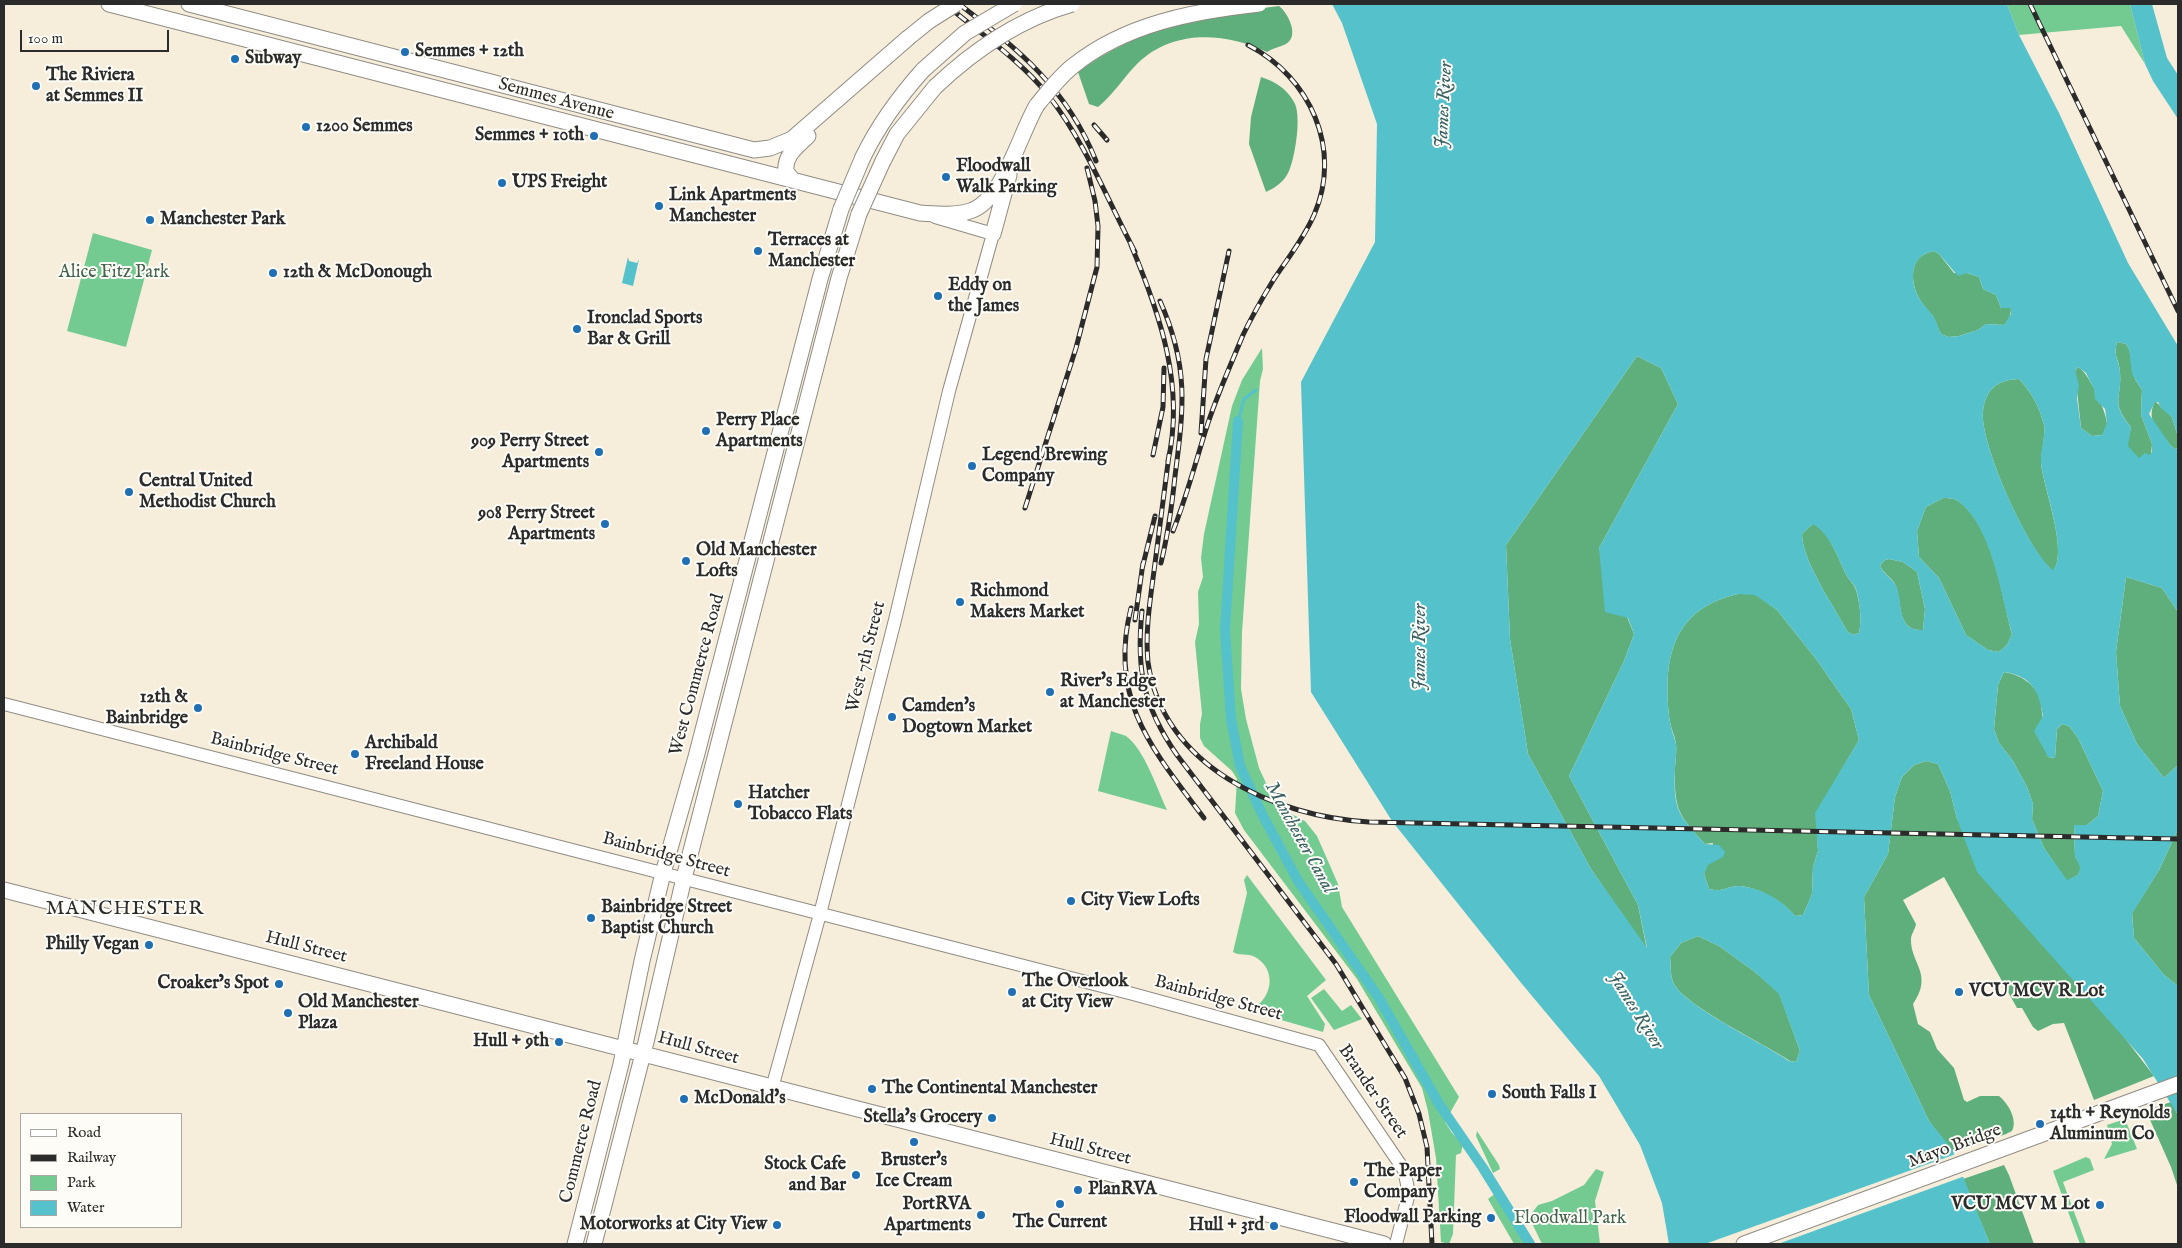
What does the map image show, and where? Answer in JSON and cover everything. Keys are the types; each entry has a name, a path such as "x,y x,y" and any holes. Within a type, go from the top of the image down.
{"main road":[{"name":"Semmes Avenue","path":"109,4 920,213"},
{"name":"Semmes Avenue","path":"189,4 744,148 760,150 784,143 800,133 836,102"},
{"path":"794,180 786,172 786,162 790,154 836,102 908,38 929,21 956,4"},
{"name":"West Commerce Road","path":"624,1049 663,873 696,756 823,270 841,209 874,134 895,103 923,70 965,33 1014,4"},
{"path":"642,1054 684,878 839,278 859,214 883,161 907,121 935,87 977,51 1005,32 1041,15 1072,4"},
{"path":"993,234 1022,133 1037,105 1073,66 1122,37 1162,22 1194,13 1259,4"},
{"path":"920,213 958,214 980,206 1002,180 1015,154"},
{"name":"Hull Street","path":"4,890 1384,1244"},
{"name":"Commerce Road","path":"575,1244 624,1049"},
{"name":"Commerce Road","path":"594,1244 642,1054"},
{"name":"Mayo Bridge","path":"1744,1244 2178,1084"}],"street":[{"name":"Semmes Avenue","path":"920,213 993,234"},
{"name":"West 7th Street","path":"772,1088 820,914 909,564 949,391 993,234"},
{"name":"Bainbridge Street","path":"4,704 684,878 1319,1045"},
{"name":"Brander Street","path":"1319,1045 1404,1170 1409,1193 1396,1244"}],"green space":[{"path":"2007,4 2130,4 2145,64 2121,26 2019,35"},
{"path":"1279,6 1289,19 1292,30 1292,36 1286,44 1267,52 1251,45 1217,38 1199,37 1182,40 1166,45 1151,53 1137,64 1098,107 1089,104 1078,72 1125,44 1149,34 1199,19"},
{"path":"1261,77 1276,83 1288,93 1296,108 1298,126 1289,171 1279,184 1266,192 1249,144 1251,117"},
{"name":"Alice Fitz Park","path":"93,233 152,250 126,347 67,331"},
{"path":"1934,251 1939,254 1954,273 1967,273 1979,277 1983,289 1996,295 2001,308 2011,308 2011,313 2004,325 1986,324 1978,330 1959,336 1949,337 1941,334 1933,317 1919,298 1913,276 1916,263 1920,257"},
{"path":"2117,342 2126,344 2129,349 2135,379 2142,390 2141,415 2152,444 2151,455 2139,459 2127,446 2131,427 2121,412 2118,400 2120,372 2116,354"},
{"path":"1262,348 1263,369 1260,381 1242,632 1241,689 1246,719 1259,768 1266,783 1284,810 1305,821 1317,836 1338,884 1342,907 1459,1097 1445,1122 1452,1133 1463,1144 1461,1153 1456,1155 1453,1234 1449,1244 1441,1242 1436,1158 1422,1088 1357,979 1244,830 1235,813 1237,779 1232,771 1204,746 1200,738 1202,714 1195,642 1199,624 1198,592 1203,577 1201,558 1204,534 1232,406 1242,380"},
{"path":"1637,356 1661,368 1678,404 1599,548 1634,634 1624,661 1569,776 1638,905 1647,950 1591,869 1528,754 1510,639 1506,545"},
{"path":"2078,367 2092,384 2104,411 2107,425 2102,435 2092,436 2081,428 2075,371"},
{"path":"2019,379 2028,389 2034,400 2044,425 2041,463 2054,519 2058,549 2057,562 2053,571 2031,542 2007,495 1989,446 1984,426 1983,411 1990,391 2005,381"},
{"path":"2155,401 2172,417 2178,437 2178,448 2175,449 2171,446 2155,425 2152,408"},
{"path":"1943,498 1956,500 1970,512 1979,526 1994,562 2012,634 2007,645 1999,652 1988,650 1966,635 1939,578 1919,557 1917,531 1926,507"},
{"path":"1814,523 1830,541 1855,588 1859,600 1859,633 1853,635 1847,631 1807,557 1802,534"},
{"path":"1889,559 1903,562 1917,572 1925,609 1923,630 1908,626 1904,620 1895,584 1880,565"},
{"path":"2126,577 2162,588 2178,612 2178,765 2164,778 2137,744 2120,706 2116,652"},
{"path":"1738,594 1755,594 1777,610 1816,659 1851,709 1859,740 1816,813 1818,851 1813,867 1812,894 1803,915 1795,916 1784,905 1770,896 1748,887 1736,886 1718,890 1709,889 1704,874 1713,843 1705,844 1684,819 1677,804 1675,784 1676,744 1670,722 1668,700 1670,659 1676,641 1685,625 1698,612 1716,601"},
{"path":"2004,672 2025,680 2037,692 2040,698 2048,757 2055,758 2057,729 2062,724 2069,726 2078,738 2103,791 2098,816 2087,825 2074,825 2075,856 2081,867 2078,875 2067,881 2044,848 2032,819 2033,804 2027,787 2013,761 1999,743 1994,729 1998,685"},
{"path":"1111,731 1126,736 1133,742 1150,770 1167,810 1098,791"},
{"path":"1926,761 1938,764 1950,791 1957,819 2154,1076 2094,1100 2064,1023 2053,1024 2038,1031 2033,1027 2022,1008 2017,1008 1944,877 1903,900 1916,924 1911,939 1921,977 1919,994 1913,1004 1918,1024 1930,1032 1937,1049 1954,1068 1964,1100 1967,1102 1980,1096 1999,1096 2009,1107 2014,1122 2012,1131 1953,1153 1929,1121 1869,995 1864,897 1888,854 1895,797 1902,777 1914,765"},
{"path":"2178,829 2178,986 2164,975 2134,938 2132,913 2159,870"},
{"path":"1247,875 1326,980 1307,996 1325,1024 1323,1032 1250,1011 1262,1001 1270,983 1268,971 1261,961 1252,956 1233,952 1247,893 1244,880"},
{"path":"1698,936 1719,946 1755,972 1779,993 1800,1051 1796,1062 1790,1061 1709,1014 1681,993 1674,984 1671,974 1670,957 1681,943"},
{"path":"1324,989 1342,1011 1351,1005 1362,1019 1334,1030 1311,998"},
{"path":"2171,1102 2178,1115 2178,1188 2171,1167 2147,1113 2150,1109"},
{"path":"2125,1119 2137,1149 2104,1159 2112,1144 2107,1125"},
{"path":"1477,1131 1499,1165 1500,1169 1493,1173 1476,1136"},
{"path":"2086,1157 2090,1159 2094,1170 2063,1182 2086,1244 2080,1244 2053,1171"},
{"path":"2004,1165 2034,1244 1990,1244 1963,1179"},
{"name":"Floodwall Park","path":"1596,1169 1604,1172 1595,1201 1600,1244 1542,1244 1529,1217 1538,1205 1552,1201 1584,1185"},
{"path":"1496,1193 1514,1227 1528,1244 1514,1244 1488,1199"}],"water":[{"name":"James River","path":"1332,4 2007,4 2019,35 2059,113 2128,263 2178,346 2178,437 2172,417 2161,408 2158,402 2155,402 2149,414 2171,446 2175,449 2178,448 2178,612 2162,588 2126,577 2116,652 2120,706 2137,744 2164,778 2178,765 2178,829 2159,870 2132,914 2134,938 2164,975 2178,986 2178,1115 2143,1059 1977,872 1957,819 1950,791 1938,764 1926,761 1914,765 1902,777 1895,797 1888,854 1864,897 1869,995 1929,1121 1952,1149 1990,1244 1669,1244 1662,1203 1640,1145 1599,1076 1522,984 1392,821 1311,692 1301,382 1375,242 1377,124 1342,23","holes":["1934,251 1939,254 1958,276 1967,273 1979,277 1983,289 1996,295 2001,308 2011,308 2011,314 2004,325 1986,324 1978,330 1959,336 1949,337 1941,334 1936,320 1922,303 1914,284 1914,269 1920,258 1926,253","2117,342 2126,344 2129,349 2132,374 2142,390 2141,415 2152,444 2152,452 2149,455 2145,453 2139,458 2128,446 2131,427 2119,406 2120,372 2116,355","1637,356 1661,368 1678,404 1599,548 1605,612 1628,618 1634,634 1624,661 1569,776 1638,905 1647,948 1591,869 1528,754 1510,639 1506,545","2078,367 2086,373 2094,389 2095,399 2105,409 2107,423 2102,435 2092,436 2081,428 2077,398 2079,385 2075,371","2019,379 2028,389 2040,412 2044,425 2041,463 2054,519 2058,549 2057,561 2053,570 2031,542 2019,520 2007,495 1989,446 1984,426 1983,411 1990,391 2005,381","1943,498 1958,501 1970,512 1979,527 1994,562 2012,634 2007,645 1999,652 1988,650 1966,635 1939,578 1919,557 1917,531 1926,507","1813,524 1825,534 1856,589 1860,611 1859,633 1853,635 1847,631 1813,570 1803,545 1802,534","1889,559 1903,562 1917,572 1925,609 1923,630 1914,629 1904,620 1898,590 1880,565","1738,594 1755,595 1777,610 1816,659 1851,709 1859,740 1815,813 1818,851 1813,867 1812,894 1803,915 1795,916 1778,900 1748,887 1740,886 1722,890 1709,889 1704,874 1708,865 1723,857 1725,852 1719,845 1705,844 1689,826 1680,812 1675,794 1676,744 1670,722 1668,678 1670,659 1676,641 1685,625 1698,612 1716,601","2004,672 2021,677 2036,692 2043,716 2034,731 2048,757 2055,758 2057,729 2062,724 2069,726 2078,738 2103,791 2098,816 2087,825 2074,825 2075,856 2080,867 2078,875 2067,880 2044,848 2032,819 2033,804 2027,787 2013,761 1999,743 1994,729 1998,685","1698,936 1719,946 1755,972 1779,994 1800,1051 1796,1062 1789,1061 1727,1025 1681,993 1673,981 1670,957 1681,943"]},
{"path":"2130,4 2152,4 2167,58 2178,75 2178,119 2153,81 2145,64"},
{"path":"628,257 629,261 637,263 639,259 633,286 622,283"}],"pier":[{"path":"1956,1154 1965,1176 1778,1244 1705,1244"}],"waterway":[{"path":"1238,421 1244,399 1256,390"},
{"name":"Manchester Canal","path":"1238,421 1225,630 1231,719 1240,766 1262,814 1298,881 1379,998 1439,1104 1483,1168 1530,1244"}],"railway":[{"path":"945,4 1012,58 1048,95 1084,151 1135,252"},
{"path":"959,4 1021,55 1056,91 1071,112 1096,161"},
{"path":"2030,4 2178,311"},
{"path":"1173,531 1212,412 1243,335 1274,279 1306,232 1322,190 1325,165 1322,141 1315,117 1304,95 1289,76 1270,59 1248,45"},
{"path":"1094,125 1107,140"},
{"path":"1025,508 1076,348 1097,267 1098,226 1095,201 1087,168"},
{"path":"1131,245 1151,297 1167,351 1173,405 1168,461"},
{"path":"1201,433 1206,359 1229,251"},
{"path":"1160,301 1176,346 1182,387 1181,429 1171,509 1161,563"},
{"path":"1153,455 1163,407 1164,368"},
{"path":"1169,455 1151,594 1148,662 1158,699 1175,730 1199,757 1228,779 1261,797 1297,810 1333,818 1369,822 2178,839"},
{"path":"1142,569 1155,516"},
{"path":"1135,620 1143,563"},
{"path":"1131,608 1125,640 1125,670 1130,696 1139,721 1152,745 1167,769 1204,818"},
{"path":"1142,611 1140,651 1144,686 1149,703 1165,737 1336,964 1405,1078 1419,1114 1427,1147 1432,1244"}],"place":[{"name":"Semmes + 12th","path":"405,52"},
{"name":"Subway","path":"235,59"},
{"name":"The Riviera at Semmes II","path":"36,86"},
{"name":"1200 Semmes","path":"306,127"},
{"name":"Semmes + 10th","path":"594,136"},
{"name":"Floodwall Walk Parking","path":"946,177"},
{"name":"UPS Freight","path":"502,183"},
{"name":"Link Apartments Manchester","path":"659,206"},
{"name":"Manchester Park","path":"150,220"},
{"name":"Terraces at Manchester","path":"758,251"},
{"name":"12th & McDonough","path":"273,273"},
{"name":"Eddy on the James","path":"938,296"},
{"name":"Ironclad Sports Bar & Grill","path":"577,329"},
{"name":"Perry Place Apartments","path":"706,431"},
{"name":"909 Perry Street Apartments","path":"599,452"},
{"name":"Legend Brewing Company","path":"972,466"},
{"name":"Central United Methodist Church","path":"129,492"},
{"name":"908 Perry Street Apartments","path":"605,524"},
{"name":"Old Manchester Lofts","path":"686,561"},
{"name":"Richmond Makers Market","path":"960,602"},
{"name":"River's Edge at Manchester","path":"1050,692"},
{"name":"12th & Bainbridge","path":"198,708"},
{"name":"Camden's Dogtown Market","path":"892,717"},
{"name":"Archibald Freeland House","path":"355,754"},
{"name":"Hatcher Tobacco Flats","path":"738,804"},
{"name":"City View Lofts","path":"1071,901"},
{"name":"Bainbridge Street Baptist Church","path":"591,918"},
{"name":"Philly Vegan","path":"149,945"},
{"name":"Croaker’s Spot","path":"279,984"},
{"name":"The Overlook at City View","path":"1012,992"},
{"name":"VCU MCV R Lot","path":"1959,992"},
{"name":"Old Manchester Plaza","path":"288,1013"},
{"name":"Hull + 9th","path":"559,1042"},
{"name":"The Continental Manchester","path":"872,1089"},
{"name":"South Falls I","path":"1492,1094"},
{"name":"McDonald's","path":"684,1099"},
{"name":"Stella's Grocery","path":"992,1118"},
{"name":"14th + Reynolds Aluminum Co","path":"2040,1124"},
{"name":"Bruster's Ice Cream","path":"914,1142"},
{"name":"Stock Cafe and Bar","path":"856,1175"},
{"name":"The Paper Company","path":"1354,1182"},
{"name":"PlanRVA","path":"1078,1190"},
{"name":"The Current","path":"1060,1204"},
{"name":"VCU MCV M Lot","path":"2100,1205"},
{"name":"PortRVA Apartments","path":"981,1215"},
{"name":"Floodwall Parking","path":"1491,1218"},
{"name":"Motorworks at City View","path":"777,1225"},
{"name":"Hull + 3rd","path":"1274,1226"}],"district":[{"name":"MANCHESTER","path":"125,910"}]}
